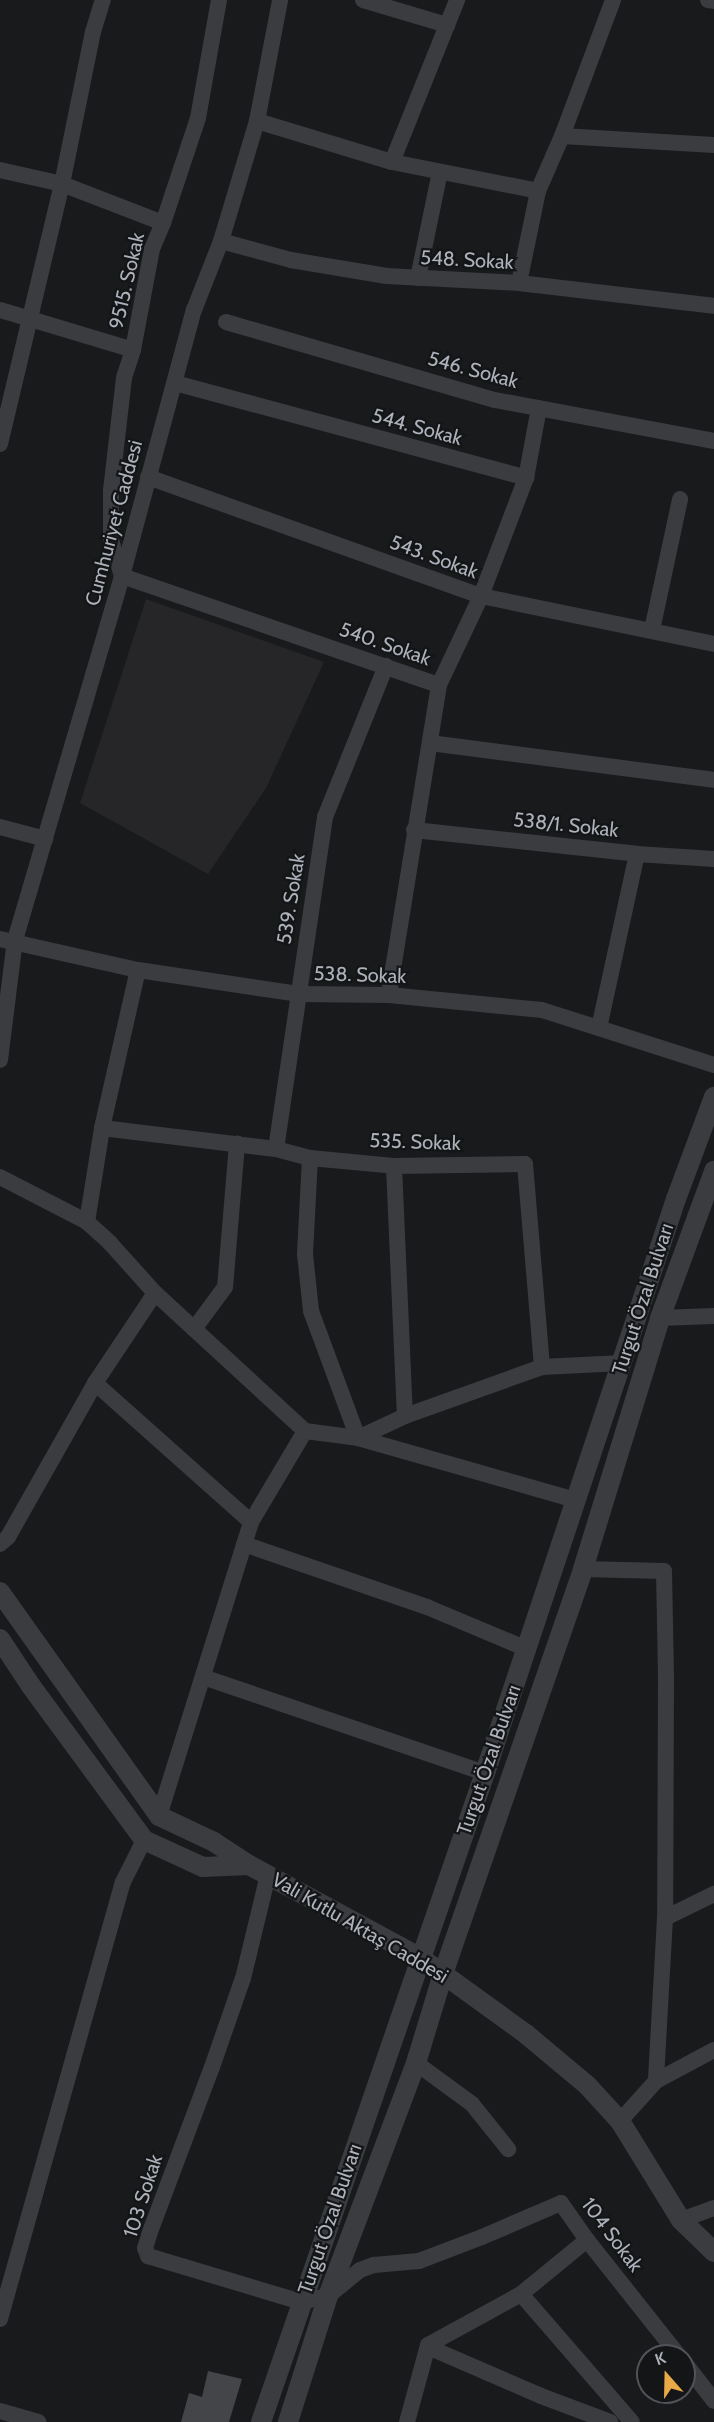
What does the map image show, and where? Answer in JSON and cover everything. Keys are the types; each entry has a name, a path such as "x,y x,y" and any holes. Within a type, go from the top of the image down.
{"street":[{"path":"0,444 62,184 93,32 103,0"},
{"name":"9515. Sokak","path":"122,576 111,540 111,490 124,378 133,350 152,249 164,223 198,118 219,0"},
{"name":"Cumhuriyet Caddesi","path":"0,1060 7,939 45,839 122,576 194,310 221,241 257,121 280,0"},
{"path":"363,0 447,25"},
{"path":"392,162 458,0"},
{"path":"519,283 538,191 562,136 614,0"},
{"path":"708,0 714,1"},
{"path":"257,121 392,162 538,191"},
{"path":"562,136 714,145"},
{"path":"0,170 62,184 164,223"},
{"path":"418,278 440,172"},
{"name":"548. Sokak","path":"221,241 291,260 387,276 519,283 714,306"},
{"path":"0,310 30,317 133,350"},
{"name":"546. Sokak","path":"226,322 495,400 714,441"},
{"name":"544. Sokak","path":"175,383 526,478"},
{"path":"439,685 481,596 526,478 539,408"},
{"name":"543. Sokak","path":"148,477 481,596 714,644"},
{"path":"652,630 680,500"},
{"name":"540. Sokak","path":"122,576 439,685 389,995"},
{"name":"539. Sokak","path":"276,1149 325,817 386,666"},
{"path":"430,743 714,780"},
{"path":"0,827 45,839"},
{"name":"538/1. Sokak","path":"414,830 637,854 714,859"},
{"path":"599,1028 637,854"},
{"name":"538. Sokak","path":"7,939 138,970 298,994 389,995 542,1010 714,1065"},
{"path":"87,1222 102,1128 138,970"},
{"name":"Turgut Özal Bulvarı","path":"261,2422 485,1773 676,1199 714,1097"},
{"name":"535. Sokak","path":"102,1128 276,1149 310,1158 394,1166 525,1164 542,1367"},
{"path":"194,1329 225,1287 237,1144"},
{"path":"310,1158 305,1254 311,1311 358,1438"},
{"path":"394,1166 405,1416"},
{"name":"Turgut Özal Bulvarı","path":"288,2422 328,2296 416,2063 443,1974 583,1569 660,1318 714,1171"},
{"path":"0,1178 87,1222 110,1243 155,1293 305,1431 358,1438 576,1500"},
{"path":"0,1544 8,1538 95,1383 155,1293"},
{"path":"660,1318 714,1316"},
{"path":"358,1438 405,1416 542,1367 622,1363"},
{"path":"95,1383 251,1522"},
{"path":"159,1816 251,1522 305,1431"},
{"path":"244,1544 427,1607 527,1649"},
{"path":"583,1569 664,1571 665,1918 656,2081"},
{"name":"Vali Kutlu Aktaş Caddesi","path":"0,1592 159,1816 214,1842 249,1865 421,1958 526,2034 587,2085 620,2121 681,2220 714,2252"},
{"name":"Vali Kutlu Aktaş Caddesi","path":"0,1640 144,1840 202,1867 249,1865"},
{"path":"203,1677 485,1773"},
{"path":"0,2319 123,1882 144,1840"},
{"name":"103 Sokak","path":"268,1875 243,1978 145,2248 148,2256 301,2302 328,2296 360,2270 374,2265 419,2261"},
{"path":"665,1918 714,1894"},
{"path":"620,2121 656,2081 714,2050"},
{"path":"416,2063 472,2104 508,2148"},
{"name":"104 Sokak","path":"419,2261 561,2203 587,2240 669,2344"},
{"path":"681,2220 714,2208"},
{"path":"407,2422 428,2347 521,2294 587,2240"},
{"path":"521,2294 632,2422"},
{"path":"428,2347 541,2396 610,2422"},
{"path":"696,2378 714,2401"},
{"path":"0,2411 38,2422"}],"shaded area":[{"path":"146,599 324,662 266,788 208,874 80,803"}],"building":[{"path":"208,2371 242,2379 229,2422 181,2422 189,2393 202,2397"}]}
